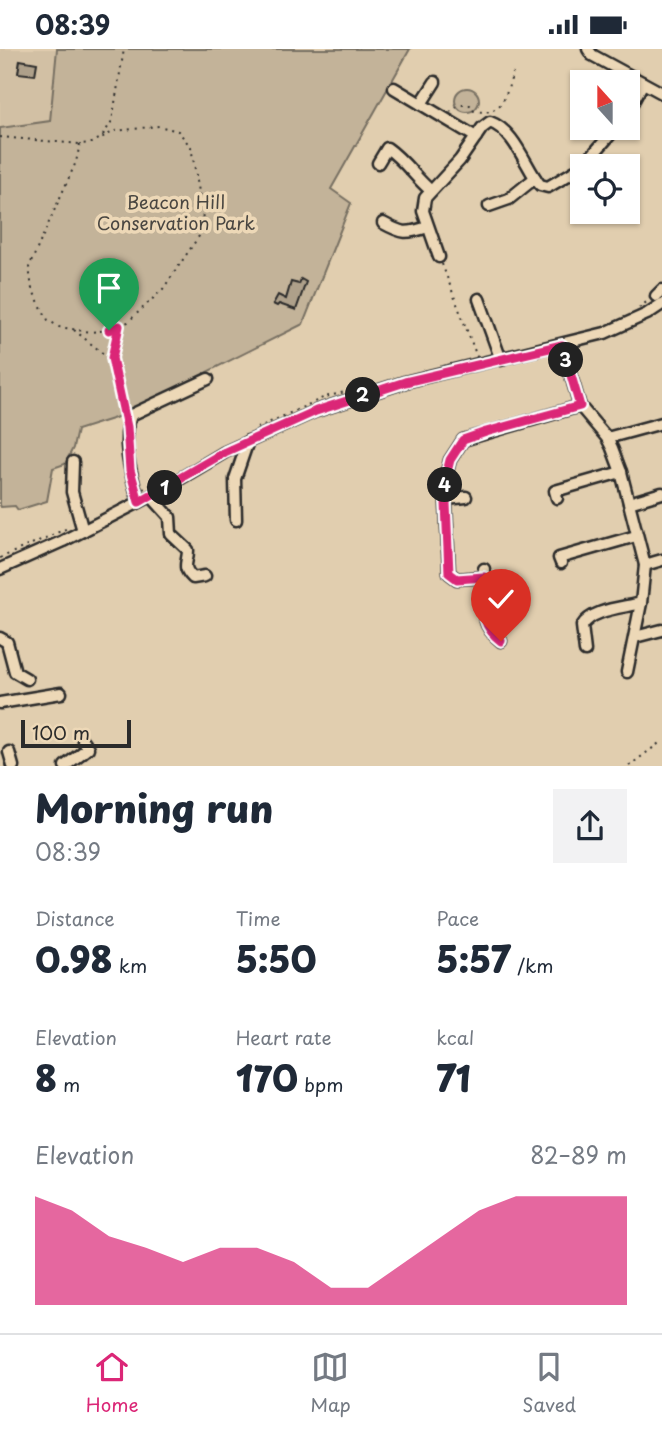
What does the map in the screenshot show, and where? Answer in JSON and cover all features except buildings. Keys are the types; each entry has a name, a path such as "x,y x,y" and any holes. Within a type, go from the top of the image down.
{"street":[{"path":"588,49 592,55 662,92"},
{"path":"421,104 435,82"},
{"path":"640,89 643,83"},
{"path":"394,88 476,137"},
{"path":"439,257 423,211 425,198 453,169 482,128 491,122 500,126 528,163 540,185 548,187 582,167 606,140"},
{"path":"378,163 390,144 418,180 430,190"},
{"path":"489,206 504,206 535,178"},
{"path":"383,223 393,234 409,233 428,227"},
{"path":"0,569 151,496 225,452 316,411 405,382 500,361 605,333 647,314 660,297"},
{"path":"479,299 500,361"},
{"path":"562,345 580,406 607,438 621,473 645,565 628,671"},
{"path":"139,502 130,470 127,427 131,415 208,379"},
{"path":"501,641 488,630 485,622 484,577 457,579 449,573 445,480 450,460 463,440 580,406"},
{"path":"607,438 662,423"},
{"path":"236,520 235,479 248,441"},
{"path":"73,462 72,492 83,531"},
{"path":"555,491 621,473"},
{"path":"629,503 662,493"},
{"path":"151,496 167,512 172,521 171,534 187,550 186,572 193,578 205,576"},
{"path":"446,499 466,496"},
{"path":"559,558 636,536"},
{"path":"645,565 662,560"},
{"path":"585,651 582,626 586,619 599,613 641,603"},
{"path":"635,638 662,630"},
{"path":"0,638 7,642 15,672 27,680"},
{"path":"3,705 61,694"},
{"path":"65,766 88,748 83,741"},
{"path":"9,752 13,766"}],"path":[{"path":"101,138 112,121 124,49"},
{"path":"444,118 460,105 470,105 474,111 494,111 502,105 513,73"},
{"path":"0,137 80,144 92,143 115,131 159,126 178,131 191,147 203,214 199,236 163,289 128,322 109,330 91,332 59,327 48,320 32,289 29,267 76,162 80,144"},
{"path":"439,257 479,365"},
{"path":"119,326 112,358 127,427"},
{"path":"73,329 112,361"},
{"path":"629,766 662,741"}],"shaded area":[{"path":"0,49 57,49 50,121 0,128"}],"green space":[{"name":"Beacon Hill Conservation Park","path":"57,49 410,49 331,189 351,203 303,324 115,418 77,430 73,448 65,464 53,468 47,501 18,510 15,506 0,505 0,128 50,121"},
{"path":"462,88 472,88 479,95 479,105 472,112 462,112 455,105 455,95"}],"route":[{"path":"109,330 119,326 112,358 127,427 130,470 139,502 225,452 316,411 405,382 562,345 580,406 463,440 450,460 445,480 450,547 449,573 457,579 484,577 485,622 492,635 501,641"}]}
